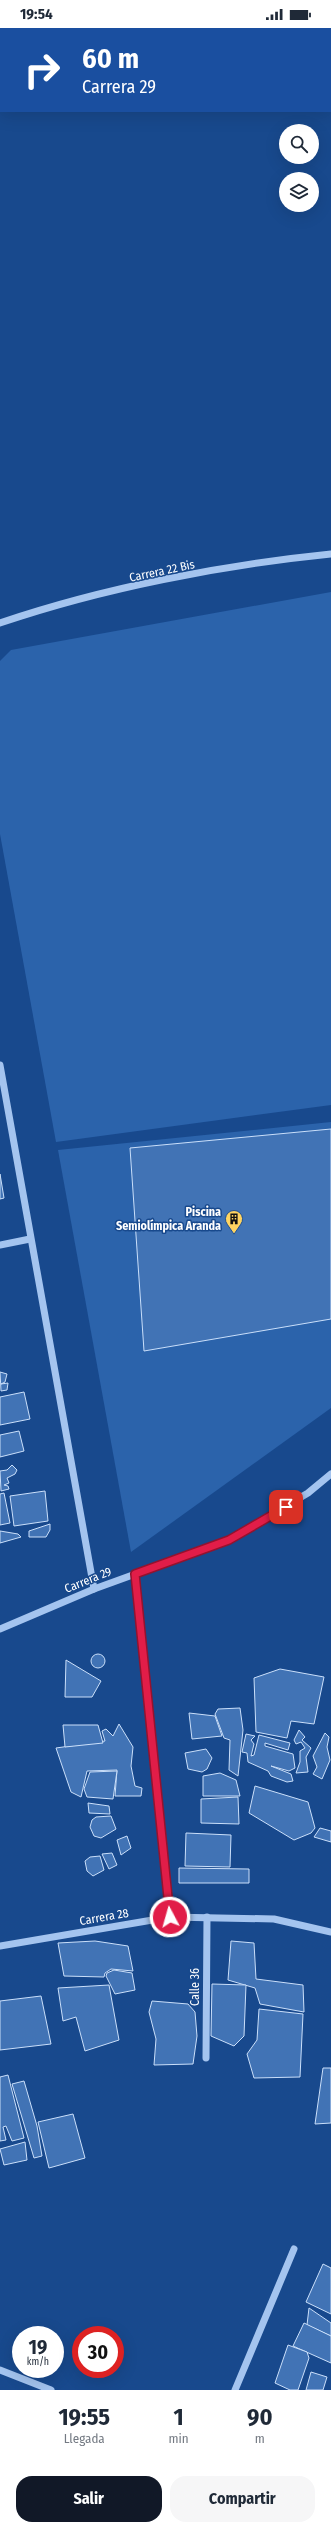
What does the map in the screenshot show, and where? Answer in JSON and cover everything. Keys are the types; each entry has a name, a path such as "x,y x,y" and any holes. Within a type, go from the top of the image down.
{"street":[{"name":"Carrera 22 Bis","path":"0,623 41,609 153,583 267,560 331,554"},
{"path":"0,1065 94,1589"},
{"path":"0,1245 30,1239"},
{"name":"Carrera 29","path":"0,1629 94,1589 229,1540 302,1497 331,1474"},
{"path":"135,1574 170,1917"},
{"name":"Carrera 28","path":"0,1946 170,1917 274,1919 331,1932"},
{"name":"Calle 36","path":"206,2058 207,1917"},
{"path":"235,2390 294,2249"},
{"path":"0,2370 51,2390"}],"shaded area":[{"path":"331,592 331,1105 56,1142 0,834 0,661 11,650"},
{"path":"331,1122 331,1408 131,1552 58,1150"}],"building":[{"name":"Piscina Semiolímpica Aranda","path":"331,1129 331,1319 144,1351 130,1148"},
{"path":"0,1174 4,1198 0,1199"},
{"path":"0,1372 7,1374 5,1382 1,1384 8,1383 7,1390 1,1391"},
{"path":"24,1392 30,1419 0,1425 0,1397"},
{"path":"19,1431 24,1451 0,1457 0,1435"},
{"path":"12,1465 17,1470 15,1474 7,1478 9,1483 4,1485 8,1486 9,1489 1,1491 0,1471 7,1470"},
{"path":"45,1491 48,1521 14,1526 10,1496"},
{"path":"4,1493 10,1523 0,1525 0,1494"},
{"path":"50,1524 50,1530 46,1537 29,1537 29,1531"},
{"path":"0,1531 18,1534 21,1537 0,1543"},
{"path":"95,1654 101,1654 105,1658 105,1664 101,1668 95,1668 91,1664 91,1658"},
{"path":"66,1660 101,1681 92,1697 65,1697"},
{"path":"280,1669 324,1677 314,1724 291,1721 287,1738 256,1732 254,1678"},
{"path":"240,1708 243,1730 238,1776 229,1770 230,1740 224,1738 215,1714 218,1709"},
{"path":"189,1713 215,1716 222,1736 192,1739"},
{"path":"119,1724 133,1747 131,1766 135,1786 142,1788 141,1796 115,1796 117,1770 87,1771 81,1797 71,1792 56,1748 105,1741 102,1731 106,1729 113,1736"},
{"path":"63,1725 98,1725 103,1743 65,1747"},
{"path":"299,1730 305,1737 302,1740 311,1748 306,1757 308,1772 296,1773 300,1762 300,1751 305,1748 301,1742 296,1744 294,1740"},
{"path":"325,1733 329,1737 327,1747 330,1760 322,1779 313,1774 317,1767 313,1756"},
{"path":"246,1734 255,1736 251,1740 254,1744 251,1756 254,1755 259,1735 290,1743 288,1750 265,1743 265,1746 293,1754 295,1768 289,1771 271,1766 291,1774 293,1781 287,1782 271,1776 268,1771 248,1762 247,1753 242,1752"},
{"path":"206,1749 212,1758 207,1769 202,1772 188,1769 185,1753"},
{"path":"117,1771 113,1799 87,1797 84,1789 90,1772"},
{"path":"220,1773 236,1780 240,1796 203,1796 203,1776"},
{"path":"255,1786 308,1802 315,1828 311,1833 294,1840 249,1813"},
{"path":"238,1797 239,1824 201,1823 201,1799"},
{"path":"88,1803 109,1806 110,1814 89,1813"},
{"path":"111,1816 116,1829 101,1838 94,1836 90,1827 92,1820 96,1817"},
{"path":"320,1828 331,1831 331,1842 314,1837"},
{"path":"186,1833 231,1835 230,1867 185,1866"},
{"path":"127,1836 131,1848 121,1855 117,1840"},
{"path":"112,1853 117,1865 109,1869 102,1854"},
{"path":"100,1856 104,1870 93,1876 87,1871 85,1861 90,1857"},
{"path":"179,1868 249,1869 249,1883 179,1883"},
{"path":"95,1941 128,1946 133,1971 111,1969 105,1973 104,1977 64,1976 58,1943"},
{"path":"231,1941 254,1943 256,1979 303,1985 304,2012 260,2004 255,1988 228,1980"},
{"path":"114,1970 132,1973 135,1990 115,1994 106,1976 107,1973"},
{"path":"212,1984 246,1985 244,2036 234,2046 211,2036"},
{"path":"109,1985 119,2040 85,2051 76,2017 63,2021 58,1988"},
{"path":"41,1996 51,2044 0,2050 0,2001"},
{"path":"152,2001 188,2004 195,2012 197,2036 193,2064 154,2065 156,2039 149,2012"},
{"path":"259,2009 303,2014 300,2077 254,2078 247,2054 257,2040"},
{"path":"323,2068 331,2068 331,2123 315,2124"},
{"path":"8,2075 24,2138 12,2141 6,2126 3,2127 6,2140 0,2141 0,2077"},
{"path":"24,2081 37,2126 42,2156 34,2158 12,2084"},
{"path":"73,2114 85,2158 49,2168 38,2122"},
{"path":"25,2142 27,2160 4,2165 0,2149"},
{"path":"323,2264 331,2268 331,2314 306,2302"},
{"path":"309,2308 331,2323 331,2336 307,2325"},
{"path":"304,2323 331,2336 331,2363 293,2346"},
{"path":"288,2345 307,2352 309,2358 298,2390 290,2390 275,2383"},
{"path":"311,2372 327,2377 323,2390 306,2390"}],"place":[{"name":"Piscina Semiolímpica Aranda","path":"234,1234"}],"route":[{"path":"170,1917 135,1574 229,1540 286,1507"}]}
